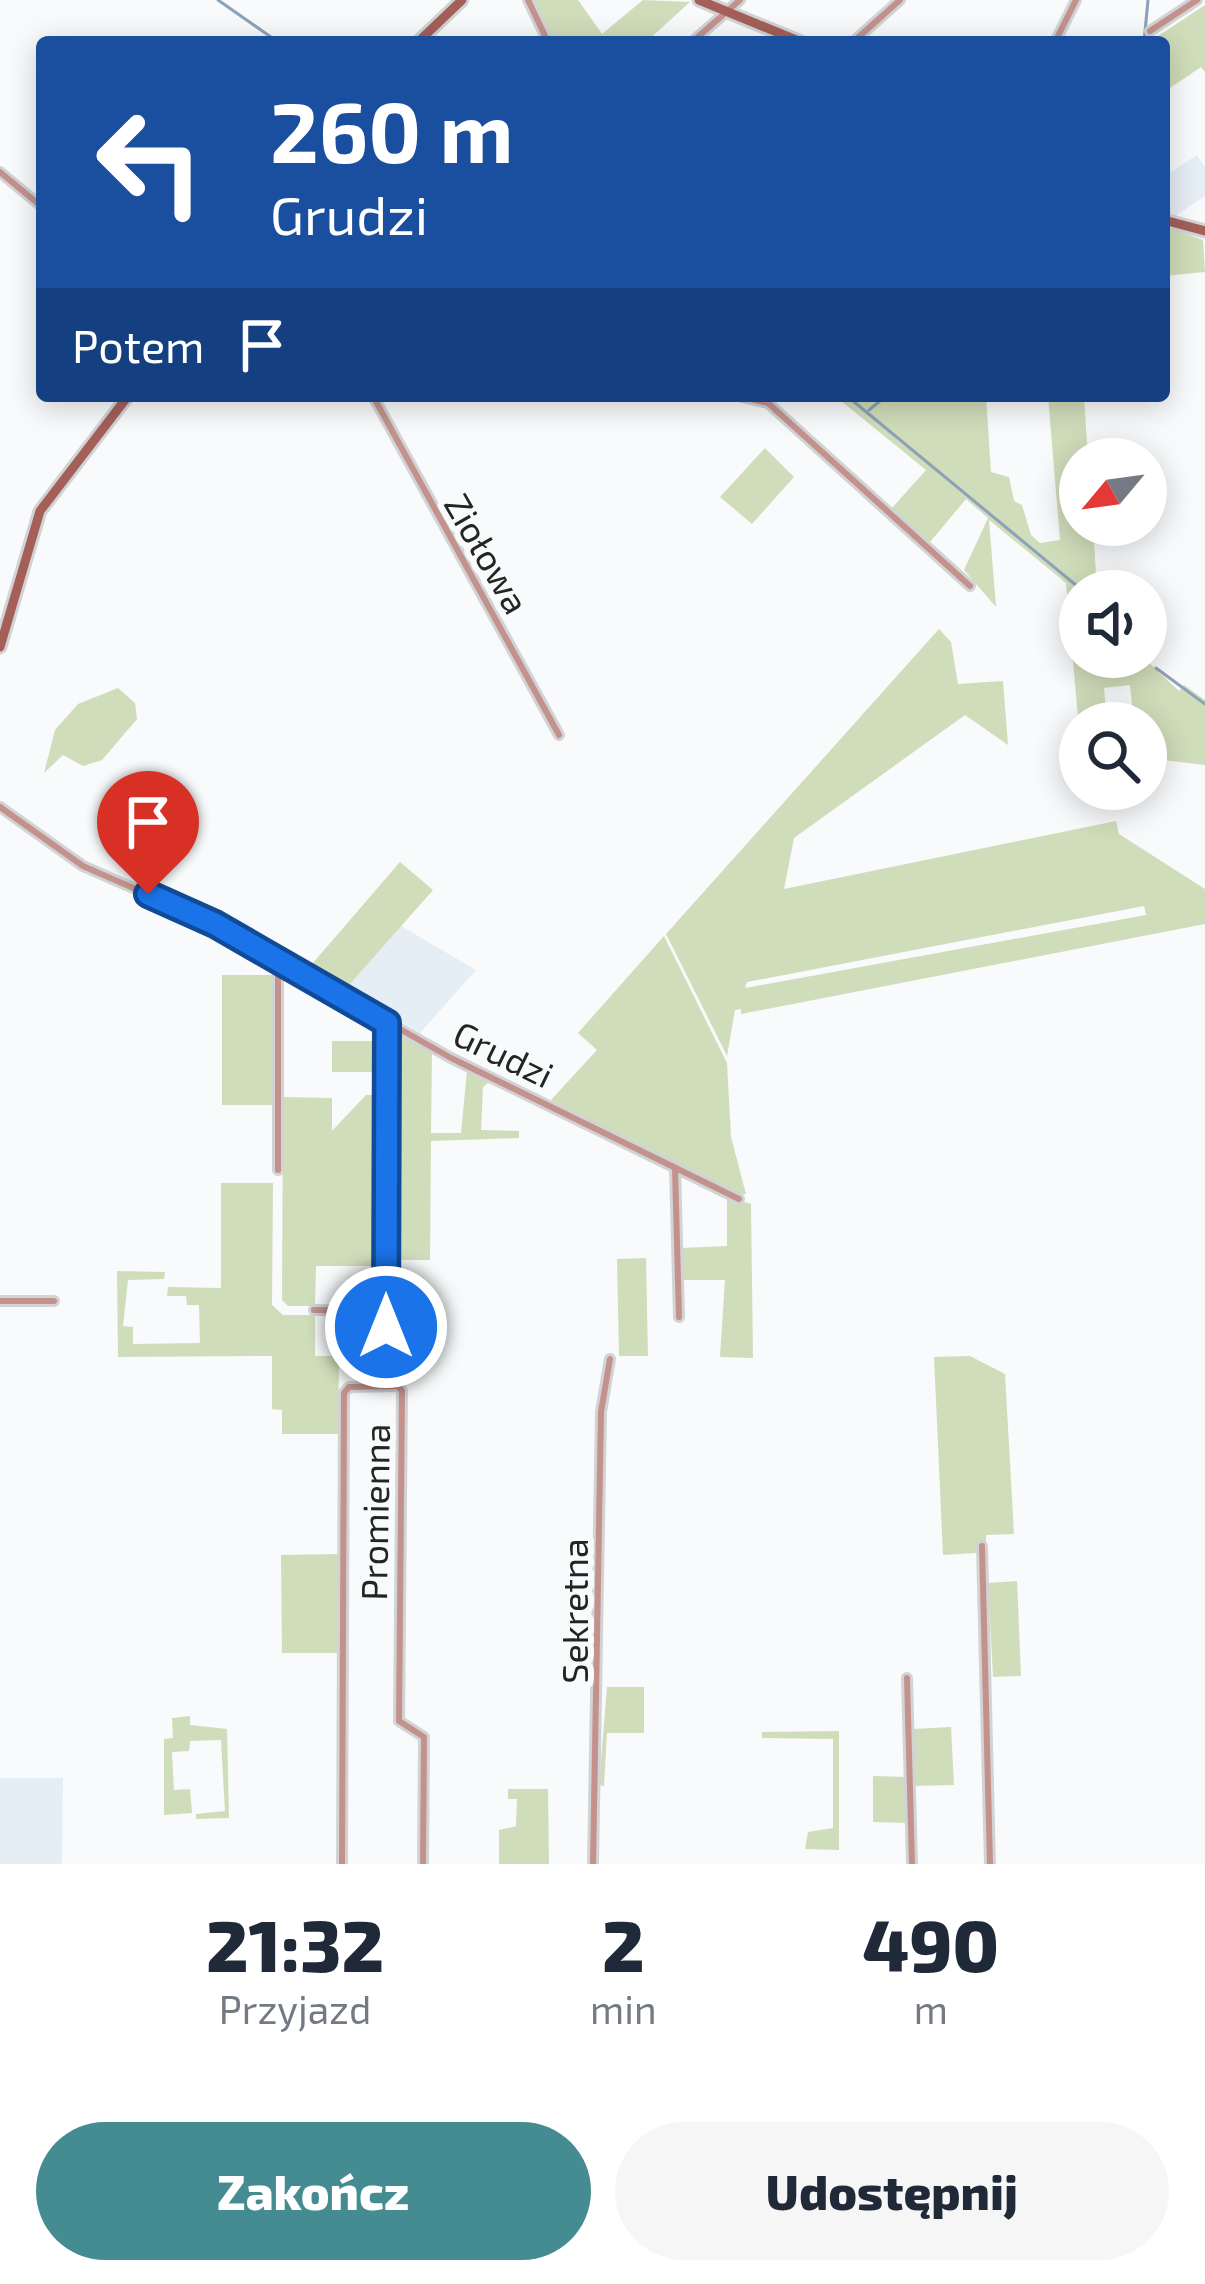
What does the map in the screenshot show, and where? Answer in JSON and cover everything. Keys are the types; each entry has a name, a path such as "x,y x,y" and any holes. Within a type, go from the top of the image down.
{"street":[{"path":"424,36 462,0"},
{"path":"528,0 545,36"},
{"path":"699,0 786,36"},
{"path":"699,36 740,0"},
{"path":"860,36 900,0"},
{"path":"1058,36 1076,0"},
{"path":"1150,31 1197,0"},
{"path":"0,172 36,201"},
{"path":"1170,222 1205,231"},
{"path":"0,647 40,511 123,402"},
{"name":"Ziołowa","path":"376,402 559,735"},
{"path":"764,402 970,586"},
{"name":"Grudzi","path":"0,807 83,866 215,924 387,1023 739,1198"},
{"path":"278,960 278,1170"},
{"path":"386,1327 387,1023"},
{"path":"675,1168 679,1317"},
{"path":"0,1300 53,1300"},
{"path":"314,1310 386,1311"},
{"name":"Sekretna","path":"593,1864 601,1412 610,1359"},
{"name":"Promienna","path":"342,1864 344,1393 349,1387 398,1386 399,1721 424,1737 423,1864"},
{"path":"982,1546 990,1864"},
{"path":"907,1678 912,1864"}],"shaded area":[{"path":"1197,155 1205,167 1205,196 1175,216 1170,215 1170,173"},
{"path":"401,926 476,970 420,1033 351,993 349,985"},
{"path":"0,1778 63,1778 62,1864 0,1864"}],"green space":[{"path":"532,0 578,0 602,34 643,0 690,2 653,36 549,36"},
{"path":"1205,5 1205,72 1201,67 1170,88 1170,36 1158,36"},
{"path":"1170,227 1203,240 1205,272 1170,275"},
{"path":"842,402 986,402 991,472 1009,477 1014,501 1022,505 1031,535 1040,543 1059,540 1059,546 1094,546 1096,570 1059,570 1059,577 989,520 996,607 964,570 988,518 966,499 930,542 891,509 926,470"},
{"path":"1048,402 1084,402 1087,438 1059,438 1059,528"},
{"path":"765,448 794,477 752,524 720,497"},
{"path":"939,629 951,642 958,684 1003,681 1008,745 965,715 794,838 784,889 1116,821 1119,834 1205,889 1205,924 741,1014 741,1009 735,1010 727,1056 666,934","holes":["1144,906 1146,915 745,988 747,982"]},
{"path":"1074,678 1165,678 1179,691 1184,685 1205,700 1205,765 1167,760 1167,702 1132,702 1130,685 1104,688 1105,702 1077,702"},
{"path":"118,688 135,703 137,719 102,760 83,766 63,755 44,773 55,730 78,704"},
{"path":"400,862 433,890 342,993 306,971"},
{"path":"664,936 727,1063 731,1137 746,1194 682,1170 551,1100 597,1050 578,1033"},
{"path":"222,975 274,975 274,1105 222,1105"},
{"path":"395,1031 432,1052 431,1133 461,1133 467,1071 488,1083 483,1087 481,1130 519,1131 519,1138 431,1141 430,1260 391,1260 389,1036"},
{"path":"332,1041 383,1041 383,1072 332,1072"},
{"path":"366,1095 382,1095 382,1266 316,1266 315,1306 288,1306 282,1300 283,1097 332,1098 332,1131"},
{"path":"221,1183 273,1183 272,1305 283,1315 315,1315 315,1356 339,1356 338,1434 282,1434 282,1410 272,1409 272,1356 118,1357 117,1271 165,1272 164,1279 128,1280 123,1326 133,1327 133,1344 200,1343 199,1305 187,1305 186,1296 167,1296 168,1287 221,1288"},
{"path":"727,1197 751,1204 753,1358 720,1357 725,1280 681,1280 681,1248 727,1246"},
{"path":"646,1258 648,1356 619,1356 617,1259"},
{"path":"348,1315 376,1316 382,1328 430,1328 430,1356 347,1356"},
{"path":"970,1356 1005,1374 1014,1534 986,1535 986,1545 977,1545 977,1553 943,1555 934,1357"},
{"path":"338,1554 337,1653 282,1653 281,1555"},
{"path":"1017,1581 1021,1676 993,1677 988,1583"},
{"path":"607,1687 644,1687 644,1733 607,1733 604,1786 599,1785"},
{"path":"190,1716 190,1725 227,1729 229,1818 196,1819 196,1814 225,1811 221,1740 190,1741 189,1751 172,1752 174,1790 190,1789 192,1813 164,1815 164,1739 173,1738 172,1718"},
{"path":"951,1727 954,1785 914,1786 913,1729"},
{"path":"839,1731 839,1850 805,1849 808,1832 833,1828 833,1739 762,1738 762,1732"},
{"path":"873,1776 905,1777 905,1823 873,1822"},
{"path":"508,1789 548,1789 549,1864 499,1864 499,1830 516,1826 517,1799 508,1799"}],"waterway":[{"path":"218,0 269,36"},
{"path":"1145,36 1148,0"},
{"path":"854,402 1059,571"},
{"path":"869,410 879,402"},
{"path":"1167,676 1205,704"}],"route":[{"path":"148,894 215,924 387,1023 386,1327"}]}
